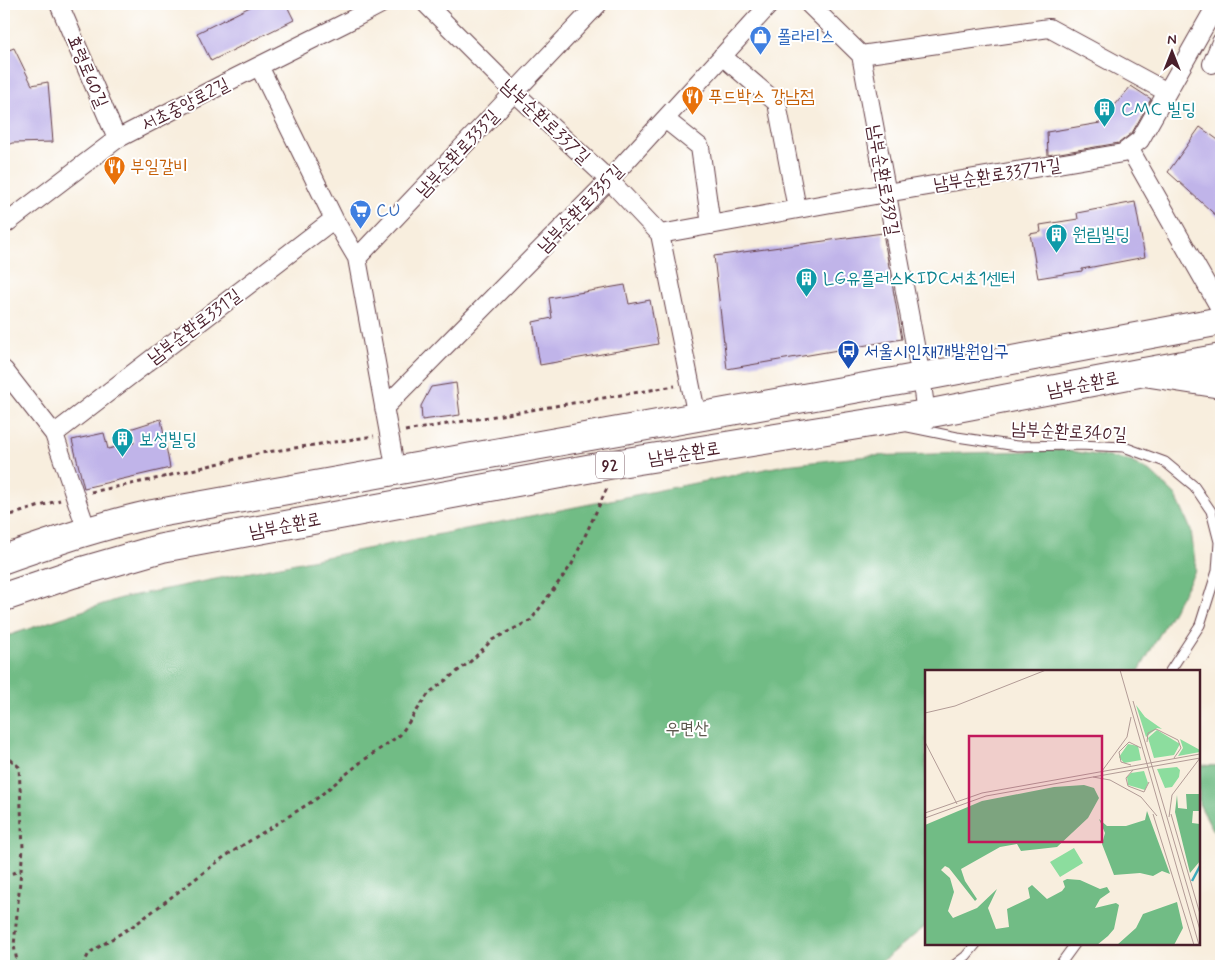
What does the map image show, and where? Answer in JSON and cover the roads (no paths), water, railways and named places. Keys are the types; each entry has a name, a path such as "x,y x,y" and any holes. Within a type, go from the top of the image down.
{"main road":[{"name":"남부순환로","path":"4,559 87,531 153,514 396,472 1221,321"},
{"name":"남부순환로","path":"4,597 162,548 614,464 926,414 1221,358"},
{"path":"1144,372 1221,384"}],"street":[{"name":"효령로60길","path":"58,4 117,139"},
{"name":"서초중앙로2길","path":"4,225 117,139 381,4"},
{"name":"남부순환로337길","path":"426,4 514,92 608,180 660,234"},
{"name":"남부순환로333길","path":"357,258 598,4"},
{"name":"남부순환로335길","path":"384,408 608,180 770,4"},
{"path":"809,4 861,55 1049,28 1167,92"},
{"name":"남부순환로337가길","path":"660,234 1123,153 1140,140 1216,4"},
{"name":"남부순환로339길","path":"861,55 926,414"},
{"path":"722,56 777,103 796,209"},
{"path":"259,66 334,219 357,258 396,472"},
{"path":"665,119 700,147 711,225"},
{"path":"1129,148 1221,310"},
{"name":"남부순환로331길","path":"54,434 334,219"},
{"path":"660,234 696,417"},
{"path":"4,370 54,434 87,531"}],"lane":[{"name":"남부순환로340길","path":"880,422 956,437 1017,446 1124,447 1165,462 1194,486 1210,511 1219,542 1216,571 1200,625 1171,670"},
{"path":"1213,520 1221,527"},
{"path":"953,966 966,956 975,945"},
{"path":"1059,966 1075,945"}],"place":[{"name":"폴라리스","path":"761,55"},
{"name":"푸드박스 강남점","path":"692,115"},
{"name":"CMC 빌딩","path":"1105,128"},
{"name":"부일갈비","path":"114,185"},
{"name":"CU","path":"360,229"},
{"name":"원림빌딩","path":"1056,253"},
{"name":"LG유플러스KIDC서초1센터","path":"807,297"},
{"name":"서울시인재개발원입구","path":"848,370"},
{"name":"보성빌딩","path":"123,458"}],"park label":[{"name":"우면산","path":"687,728"}]}
